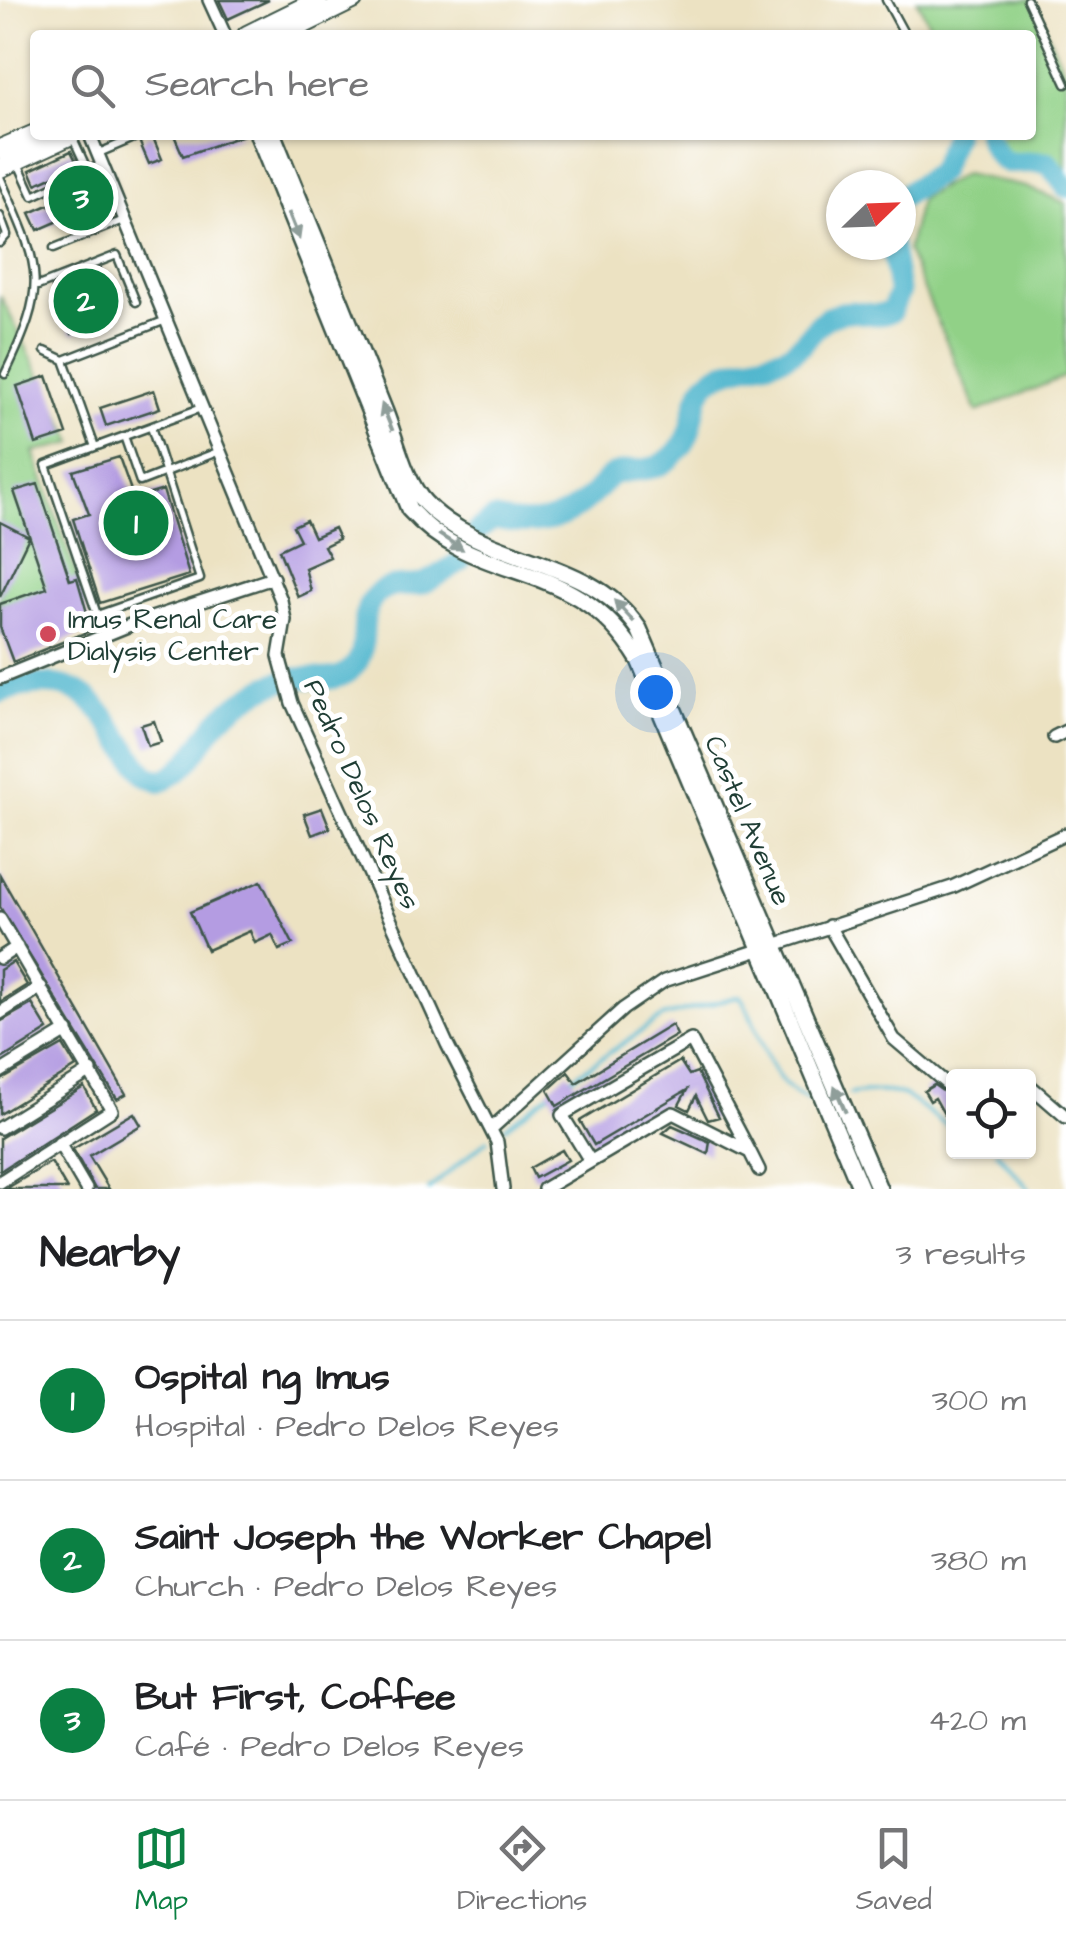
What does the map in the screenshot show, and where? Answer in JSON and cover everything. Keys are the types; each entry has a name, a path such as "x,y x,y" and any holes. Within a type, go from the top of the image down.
{"main road":[{"path":"258,30 318,0"},
{"path":"292,30 353,0"},
{"path":"0,149 30,136"},
{"path":"8,164 61,140"}],"street":[{"path":"209,0 222,30"},
{"name":"Pedro Delos Reyes","path":"92,140 273,578 285,620 281,668 287,689 446,1044 491,1128 501,1157 503,1189"},
{"name":"Castel Avenue","path":"260,140 409,509 462,550 568,589 619,629 638,660 878,1189"},
{"name":"Castel Avenue","path":"275,140 420,497 477,540 576,575 630,616 655,662 861,1189"},
{"path":"0,678 104,635 273,578"},
{"path":"491,1128 623,1009 664,981 952,887 1066,834"},
{"path":"0,918 112,1110 0,1182"},
{"path":"829,926 894,1039 946,1083"},
{"path":"0,958 17,947"},
{"path":"0,1012 41,987"},
{"path":"0,1072 67,1031"},
{"path":"589,1160 562,1116 691,1040 760,1170"},
{"path":"0,1128 91,1071"},
{"path":"1036,1091 1066,1117"},
{"path":"544,1189 557,1185 589,1160 674,1113 750,1152"},
{"path":"59,1143 84,1188"}],"lane":[{"path":"886,0 902,30"},
{"path":"1027,0 1066,84"},
{"path":"74,140 88,171"},
{"path":"8,164 33,196 88,171 132,140"},
{"path":"0,177 32,256 38,286 26,330 6,374"},
{"path":"0,216 7,235 0,243"},
{"path":"54,248 125,219"},
{"path":"38,286 117,254 136,302"},
{"path":"64,360 166,320"},
{"path":"45,351 64,360 95,447"},
{"path":"104,635 46,465 202,407"},
{"path":"97,615 200,579 151,427"},
{"path":"124,436 140,482 220,451"}],"green space":[{"path":"917,0 1032,0 1066,74 1066,173 1056,159 1034,155 1012,162 999,140 1036,140 1036,30 932,30"},
{"path":"964,174 1026,187 1066,203 1066,376 977,412 911,260 916,260 920,199"},
{"path":"0,295 74,443 34,452 86,603 0,635"}],"building":[{"path":"219,0 269,0 228,19"},
{"path":"154,140 162,159 149,164 140,143"},
{"path":"176,140 229,140 183,156"},
{"path":"71,151 78,165 36,184 30,170"},
{"path":"100,183 107,200 38,230 30,213"},
{"path":"100,269 119,315 72,334 52,288"},
{"path":"47,376 67,434 36,444 17,386"},
{"path":"154,390 160,408 106,426 100,408"},
{"path":"119,457 134,499 163,490 189,575 100,603 73,519 89,514 73,471"},
{"path":"38,484 70,580 77,578 92,630 13,662 0,627 0,604 47,588 14,491"},
{"path":"306,520 314,537 334,528 339,539 324,546 330,557 305,568 311,591 298,597 279,550 300,540 293,526"},
{"path":"0,522 29,537 0,597"},
{"path":"154,721 161,742 148,746 141,725"},
{"path":"322,808 330,828 312,835 304,814"},
{"path":"0,875 126,1094 117,1099 0,907"},
{"path":"261,881 293,944 279,950 272,935 255,943 250,931 207,950 190,912"},
{"path":"13,962 27,985 0,1002 0,970"},
{"path":"32,1004 48,1030 0,1060 0,1022"},
{"path":"672,1025 677,1035 557,1106 548,1090 568,1072 576,1083"},
{"path":"63,1045 76,1067 0,1114 0,1081"},
{"path":"680,1061 689,1075 697,1072 719,1117 708,1120 696,1096 689,1110 679,1105 687,1090 594,1145 580,1121"},
{"path":"934,1085 946,1093 946,1113 935,1098 930,1101 924,1091"},
{"path":"84,1087 96,1109 0,1171 0,1138"},
{"path":"134,1113 141,1125 89,1156 109,1189 95,1189 73,1149"},
{"path":"672,1125 710,1142 708,1154 663,1133"},
{"path":"562,1150 568,1160 535,1178 530,1168"},
{"path":"51,1162 67,1189 6,1189 9,1187"}],"waterway":[{"path":"916,187 939,172 952,140"},
{"path":"989,140 1004,161 1048,163 1066,187"},
{"path":"478,530 494,519 534,523 558,517 581,504 611,476 664,463 687,439 698,397 716,376 787,355 830,316 891,312 899,293 894,260"},
{"path":"0,692 30,685 74,690 103,715 146,775 160,781 182,768 220,719 253,694 288,679 332,678 353,667 362,648 369,605 381,591 425,582 460,562"},
{"path":"569,1080 662,1017 740,996 775,1071 797,1094 813,1101"},
{"path":"505,1127 553,1091"},
{"path":"850,1094 898,1094 946,1124"},
{"path":"429,1189 487,1140"},
{"path":"1003,1159 1029,1189"}],"place":[{"name":"But First, Coffee","path":"81,198"},
{"name":"Saint Joseph the Worker Chapel","path":"86,301"},
{"name":"Ospital ng Imus","path":"136,523"},
{"name":"Imus Renal Care Dialysis Center","path":"48,634"}]}
